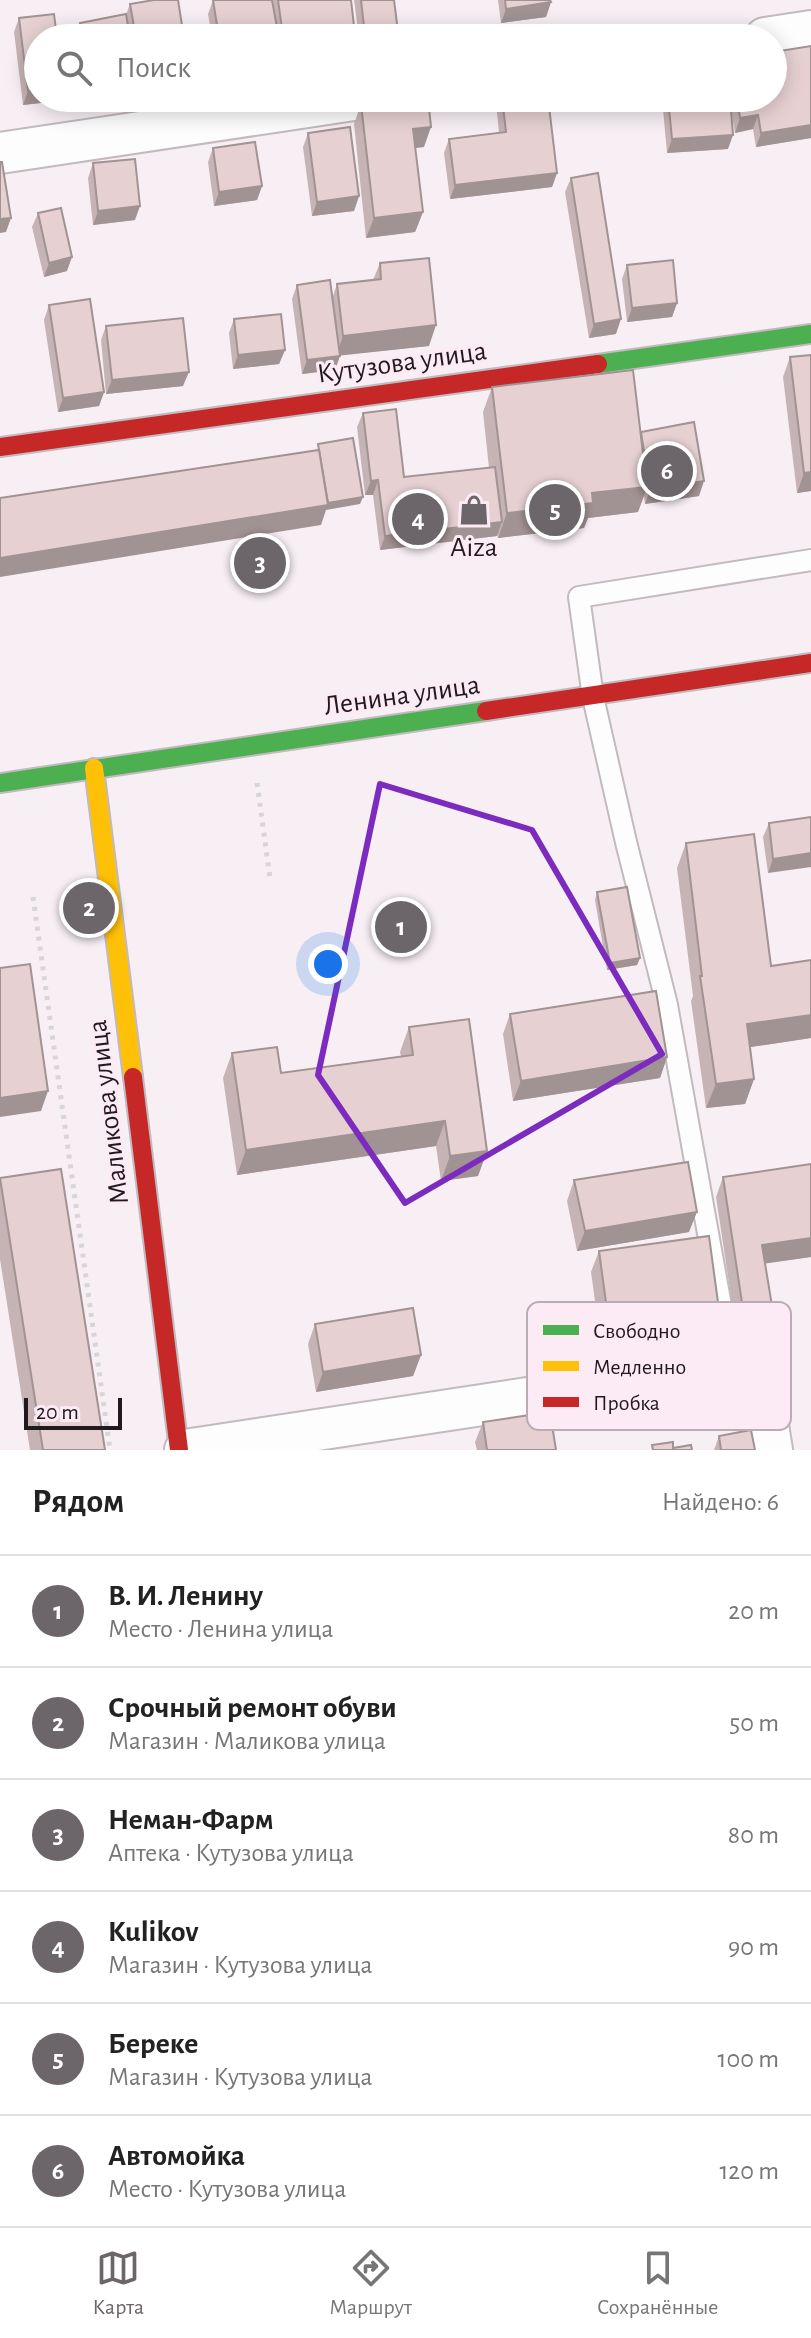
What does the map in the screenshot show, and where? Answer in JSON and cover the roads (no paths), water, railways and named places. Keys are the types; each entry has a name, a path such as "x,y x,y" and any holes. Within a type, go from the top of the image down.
{"street":[{"path":"787,35 811,31"},
{"path":"0,153 274,112"},
{"name":"Кутузова улица","path":"0,447 811,334"},
{"name":"Ленина улица","path":"0,783 811,663"},
{"name":"Маликова улица","path":"94,768 182,1450"},
{"path":"182,1450 527,1398"},
{"path":"769,1430 772,1450"}],"lane":[{"path":"720,1302 667,1005 593,697 579,597 811,560"}],"place":[{"name":"Автомойка","path":"667,471"},
{"name":"Aiza","path":"474,510"},
{"name":"Береке","path":"555,510"},
{"name":"Kulikov","path":"418,519"},
{"name":"Неман-Фарм","path":"260,563"},
{"name":"Срочный ремонт обуви","path":"89,908"},
{"name":"В. И. Ленину","path":"401,927"}]}
